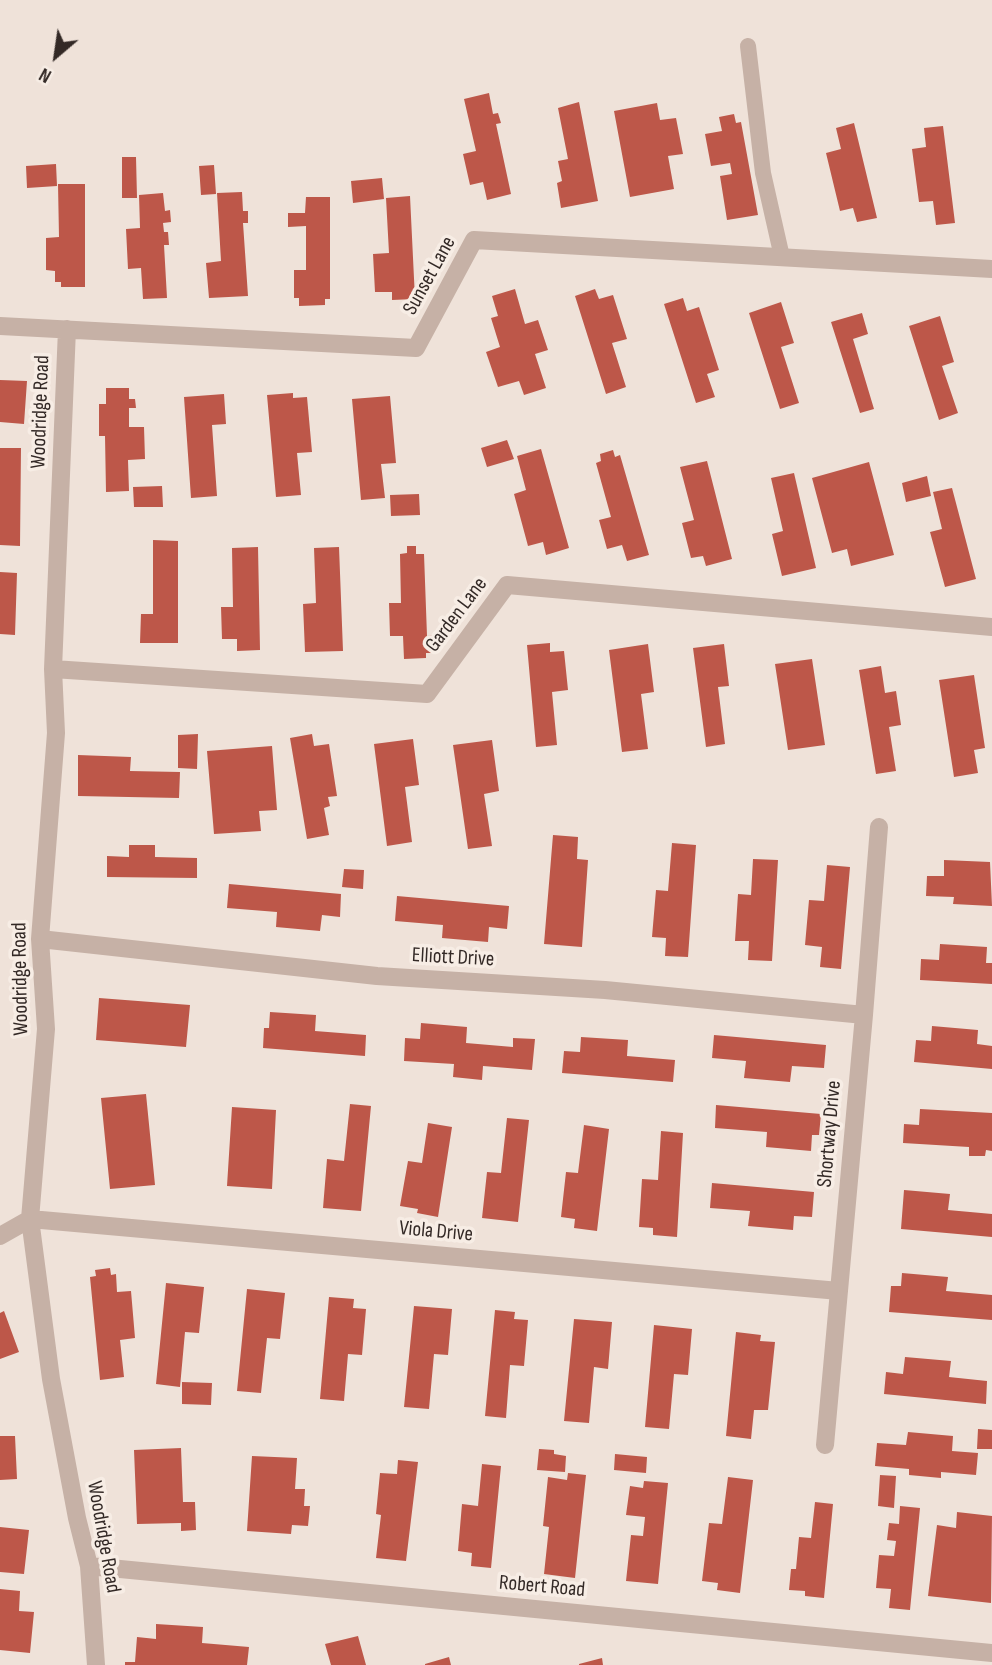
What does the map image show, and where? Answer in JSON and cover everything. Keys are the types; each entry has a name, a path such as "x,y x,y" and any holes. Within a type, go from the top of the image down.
{"street":[{"name":"Sunset Lane","path":"0,326 416,348 474,240 992,269"},
{"name":"Woodridge Road","path":"67,330 53,669 56,733 40,939 46,1029 30,1219 51,1379 77,1518 89,1566 96,1665"},
{"name":"Garden Lane","path":"53,669 426,694 508,585 992,627"},
{"name":"Shortway Drive","path":"825,1445 879,827"},
{"name":"Elliott Drive","path":"40,939 377,976 605,990 864,1015"},
{"path":"0,1236 30,1219"},
{"name":"Viola Drive","path":"30,1219 839,1291"},
{"name":"Robert Road","path":"89,1566 992,1653"}],"lane":[{"path":"748,46 763,173 782,257"}],"building":[{"path":"489,93 493,114 498,113 501,123 496,124 511,194 487,200 483,182 470,185 463,154 476,151 464,99"},
{"path":"579,102 598,201 561,208 557,183 562,181 558,161 568,159 558,108"},
{"path":"657,103 660,120 676,118 683,154 668,156 674,189 630,197 614,111"},
{"path":"734,114 736,123 741,122 758,215 727,220 720,176 732,174 730,163 711,166 705,134 722,131 719,117"},
{"path":"854,123 877,218 857,222 853,208 840,211 826,153 841,149 836,128"},
{"path":"943,126 955,223 936,225 933,201 919,202 912,149 926,147 924,128"},
{"path":"122,157 136,157 137,198 122,198"},
{"path":"56,164 57,186 27,188 26,166"},
{"path":"214,165 216,194 201,195 199,166"},
{"path":"382,178 384,199 353,203 351,181"},
{"path":"58,184 85,184 85,287 61,287 61,282 55,282 55,271 46,270 46,238 59,237"},
{"path":"242,192 243,211 248,211 248,223 243,223 248,296 209,298 206,263 221,261 217,193"},
{"path":"163,193 165,211 170,210 171,222 163,223 164,232 168,232 169,245 164,245 167,298 143,299 141,268 128,269 126,229 140,228 139,195"},
{"path":"410,196 415,299 392,300 392,292 375,292 373,254 389,253 386,198"},
{"path":"306,197 330,197 330,299 325,299 325,305 299,306 299,298 294,298 294,270 306,270 306,226 288,227 288,213 305,213"},
{"path":"515,289 525,324 538,320 548,350 535,354 546,388 524,395 519,381 498,387 486,352 500,347 491,318 498,316 492,296"},
{"path":"595,289 599,299 613,295 627,339 612,343 626,387 606,394 575,296"},
{"path":"683,298 687,311 699,307 719,370 707,374 715,397 696,403 664,304"},
{"path":"781,302 794,343 781,347 799,403 780,409 749,313"},
{"path":"862,313 868,334 853,339 874,409 860,413 831,322"},
{"path":"940,316 954,362 942,366 958,413 939,420 909,326"},
{"path":"0,380 27,381 24,424 0,422"},
{"path":"106,388 129,388 129,399 135,399 136,408 129,408 129,427 144,427 145,459 128,460 129,491 106,492 105,436 99,436 99,404 106,404"},
{"path":"293,393 293,398 307,397 312,452 297,453 301,495 276,497 267,395"},
{"path":"224,394 226,424 212,425 217,496 191,498 184,397"},
{"path":"390,396 396,463 381,464 385,498 361,500 352,399"},
{"path":"507,440 514,459 487,467 481,448"},
{"path":"0,448 21,448 20,546 0,545"},
{"path":"541,449 569,548 546,555 543,542 528,546 514,494 526,490 517,456"},
{"path":"613,450 615,457 620,455 649,555 627,561 622,545 607,549 599,520 611,517 596,463 601,461 600,454"},
{"path":"707,461 732,559 706,566 703,556 691,558 682,523 694,520 680,467"},
{"path":"869,462 894,555 851,566 847,549 832,553 812,478"},
{"path":"794,473 816,568 782,576 772,534 783,531 771,478"},
{"path":"927,476 931,496 906,502 902,483"},
{"path":"162,486 163,507 134,507 133,487"},
{"path":"952,488 976,579 945,587 930,532 942,529 933,492"},
{"path":"419,494 420,515 391,516 390,495"},
{"path":"153,540 178,541 178,643 140,643 141,614 153,614"},
{"path":"407,546 416,546 416,554 424,554 427,636 434,635 434,653 426,653 426,658 404,659 403,636 390,636 389,603 401,603 400,554 407,553"},
{"path":"258,547 260,650 237,651 237,639 222,639 221,607 233,607 232,548"},
{"path":"339,547 343,651 305,652 303,604 316,603 314,548"},
{"path":"0,572 17,573 15,635 0,634"},
{"path":"550,643 550,652 564,651 568,690 552,692 557,745 536,747 527,645"},
{"path":"648,644 654,692 641,694 648,749 622,752 609,650"},
{"path":"724,644 729,686 718,687 725,744 706,747 693,648"},
{"path":"812,659 825,745 788,750 775,664"},
{"path":"881,666 885,693 896,691 901,725 889,727 896,771 876,774 859,670"},
{"path":"974,675 985,748 974,750 978,773 954,777 939,680"},
{"path":"198,734 197,769 178,768 178,735"},
{"path":"312,734 314,746 329,744 337,796 328,797 330,806 324,808 329,835 307,839 290,738"},
{"path":"413,739 419,785 405,787 412,842 387,846 374,744"},
{"path":"492,740 499,791 484,794 492,846 468,849 453,745"},
{"path":"272,746 277,810 259,811 261,831 214,834 207,751"},
{"path":"78,755 131,757 130,771 180,772 179,798 78,796"},
{"path":"553,835 578,837 577,859 588,860 582,947 544,944"},
{"path":"672,843 696,845 688,957 665,956 666,938 652,937 656,890 668,891"},
{"path":"129,845 155,845 155,857 197,858 197,878 107,877 107,856 129,857"},
{"path":"753,859 778,860 772,961 748,960 749,941 735,941 738,894 751,895"},
{"path":"944,860 990,862 992,906 953,904 954,897 926,896 927,876 944,876"},
{"path":"827,865 850,867 841,969 820,967 822,947 805,945 809,900 824,901"},
{"path":"344,869 364,870 363,889 342,887"},
{"path":"229,884 341,894 340,917 322,915 320,931 276,927 277,912 227,908"},
{"path":"397,896 509,906 507,929 489,927 488,942 442,938 443,925 395,921"},
{"path":"940,944 987,947 986,963 992,963 992,984 920,980 921,959 939,960"},
{"path":"99,998 190,1005 186,1047 96,1040"},
{"path":"270,1012 316,1015 315,1031 366,1035 365,1056 263,1048 264,1028 269,1028"},
{"path":"421,1023 467,1027 466,1043 513,1047 513,1038 535,1039 532,1070 483,1066 482,1080 453,1077 454,1064 404,1061 405,1038 420,1039"},
{"path":"932,1026 978,1030 977,1044 992,1046 992,1069 914,1062 916,1040 931,1041"},
{"path":"714,1035 826,1045 824,1068 792,1066 790,1082 744,1078 746,1061 712,1058"},
{"path":"581,1037 628,1040 627,1056 675,1060 673,1082 562,1073 564,1051 580,1052"},
{"path":"146,1094 155,1185 110,1189 101,1098"},
{"path":"350,1104 371,1106 361,1211 323,1208 327,1159 344,1161"},
{"path":"716,1105 821,1114 819,1135 812,1135 811,1151 766,1147 767,1132 715,1128"},
{"path":"232,1107 276,1110 272,1189 227,1186"},
{"path":"920,1109 992,1113 992,1151 986,1150 985,1156 969,1156 969,1147 903,1143 904,1124 919,1125"},
{"path":"507,1118 529,1120 518,1222 482,1218 487,1172 501,1173"},
{"path":"428,1123 452,1127 438,1217 417,1213 418,1209 400,1206 408,1161 422,1163"},
{"path":"584,1125 609,1129 597,1231 574,1228 575,1219 561,1217 566,1172 578,1173"},
{"path":"661,1131 683,1133 677,1237 653,1235 653,1228 639,1227 642,1179 658,1180"},
{"path":"712,1183 814,1192 812,1217 794,1216 793,1230 748,1226 750,1211 710,1208"},
{"path":"904,1190 950,1194 948,1210 992,1214 992,1237 901,1229"},
{"path":"110,1268 111,1275 116,1274 117,1292 131,1291 135,1338 120,1340 124,1377 100,1380 90,1277 96,1276 95,1270"},
{"path":"902,1273 948,1277 946,1291 992,1295 992,1320 889,1312 891,1286 901,1286"},
{"path":"166,1283 204,1287 199,1333 185,1332 180,1387 156,1384"},
{"path":"247,1289 285,1293 280,1339 267,1338 261,1393 237,1391"},
{"path":"329,1297 354,1299 353,1308 366,1309 362,1355 348,1354 344,1401 320,1399"},
{"path":"414,1306 452,1309 448,1355 434,1354 429,1409 404,1407"},
{"path":"495,1310 515,1312 514,1319 528,1320 524,1366 510,1365 506,1418 485,1416"},
{"path":"4,1311 19,1352 0,1359 0,1313"},
{"path":"574,1319 612,1322 608,1369 594,1367 589,1423 564,1421"},
{"path":"654,1325 692,1329 688,1375 674,1374 669,1429 645,1427"},
{"path":"736,1332 761,1335 760,1341 775,1342 768,1410 754,1410 751,1439 726,1436"},
{"path":"905,1357 951,1361 949,1377 987,1381 986,1404 884,1394 886,1372 903,1374"},
{"path":"182,1382 212,1383 211,1405 182,1404"},
{"path":"978,1429 992,1430 992,1449 977,1449"},
{"path":"908,1432 953,1436 952,1451 978,1453 976,1475 941,1472 941,1478 909,1475 909,1469 875,1466 877,1443 906,1445"},
{"path":"0,1436 15,1436 17,1479 0,1480"},
{"path":"181,1448 183,1502 195,1502 196,1530 181,1531 181,1523 137,1524 134,1450"},
{"path":"539,1449 554,1450 554,1454 566,1456 565,1472 537,1470"},
{"path":"615,1454 647,1457 646,1473 614,1470"},
{"path":"252,1456 297,1458 295,1489 305,1489 304,1506 310,1506 308,1526 292,1525 291,1534 247,1531"},
{"path":"398,1460 418,1462 406,1561 376,1558 381,1515 376,1514 380,1473 397,1474"},
{"path":"482,1464 501,1466 491,1568 471,1566 472,1553 458,1551 462,1504 478,1506"},
{"path":"568,1473 586,1475 575,1578 544,1574 549,1527 543,1526 548,1477 567,1480"},
{"path":"880,1475 896,1476 894,1508 878,1506"},
{"path":"728,1477 753,1480 740,1593 717,1590 718,1583 702,1581 709,1523 722,1524"},
{"path":"644,1481 668,1483 658,1584 626,1581 631,1535 643,1536 645,1517 626,1515 630,1486 643,1488"},
{"path":"815,1502 833,1504 824,1598 805,1596 805,1591 789,1590 791,1569 796,1569 799,1537 811,1538"},
{"path":"900,1506 920,1508 910,1610 889,1608 891,1589 876,1588 879,1555 894,1556 896,1541 887,1540 889,1523 899,1524"},
{"path":"957,1512 992,1516 991,1603 928,1596 937,1525 956,1528"},
{"path":"0,1527 29,1530 24,1574 0,1572"},
{"path":"0,1589 20,1591 19,1611 34,1612 30,1653 0,1650"},
{"path":"156,1624 203,1627 202,1643 249,1647 247,1665 125,1665 125,1662 135,1662 137,1637 156,1639"},
{"path":"358,1636 366,1665 331,1665 325,1644"},
{"path":"449,1657 451,1665 425,1665 425,1664"},
{"path":"602,1658 603,1665 579,1665 579,1664"}]}
